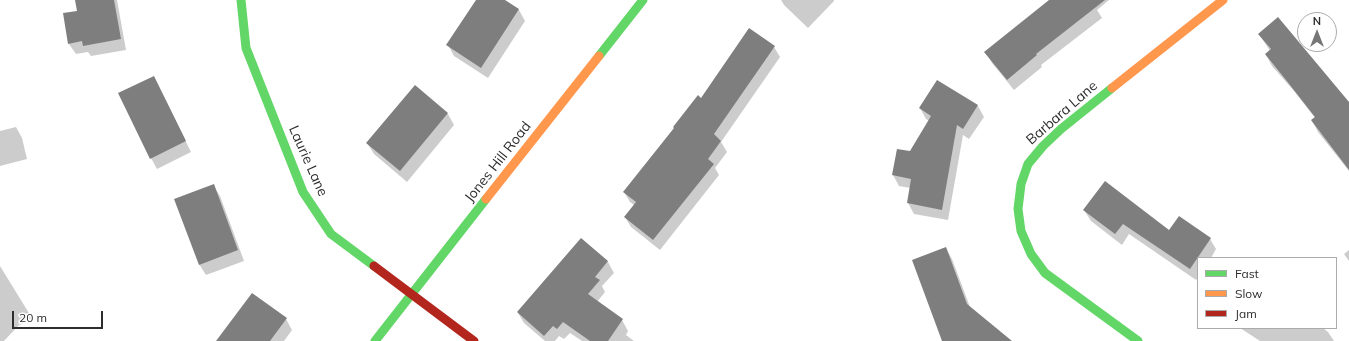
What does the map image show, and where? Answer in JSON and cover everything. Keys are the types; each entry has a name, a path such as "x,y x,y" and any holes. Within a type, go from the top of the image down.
{"street":[{"name":"Laurie Lane","path":"241,0 246,48 303,192 331,234 474,341"},
{"name":"Jones Hill Road","path":"375,341 643,0"},
{"name":"Barbara Lane","path":"1138,341 1045,273 1031,254 1021,231 1018,209 1020,184 1028,164 1043,146 1061,129 1223,0"}],"building":[{"path":"75,0 114,0 121,39 83,46 82,41 68,44 63,13 77,11"},
{"path":"476,0 505,0 519,9 481,68 446,45"},
{"path":"1049,0 1105,0 1036,54 1037,55 1007,80 984,52"},
{"path":"1278,17 1297,40 1297,52 1307,52 1349,102 1349,170 1311,120 1315,117 1265,54 1271,49 1258,34"},
{"path":"749,28 775,46 714,134 721,141 708,159 714,164 653,240 624,217 636,202 623,192 698,95 701,98"},
{"path":"154,76 186,141 150,159 118,93"},
{"path":"937,80 978,105 963,129 957,125 942,210 907,203 911,179 892,175 897,149 910,151 931,116 919,108"},
{"path":"415,85 448,113 400,171 366,143"},
{"path":"1105,181 1169,230 1179,216 1211,238 1190,269 1123,224 1115,234 1083,210"},
{"path":"214,184 238,250 199,265 174,199"},
{"path":"581,238 608,261 595,277 600,280 588,294 623,319 608,341 590,341 563,322 557,329 553,326 544,336 517,312"},
{"path":"946,247 967,304 1012,341 942,341 912,260"},
{"path":"252,293 287,318 270,341 216,341"}],"traffic: fast":[{"path":"241,0 246,48 303,192 331,234 374,266"},
{"path":"599,56 643,0"},
{"path":"1112,88 1061,129 1043,146 1028,164 1021,184 1018,209 1021,231 1031,254 1045,273 1138,341"},
{"path":"375,341 486,199"}],"traffic: slow":[{"path":"1112,88 1223,0"},
{"path":"486,199 599,56"}],"traffic: jam":[{"path":"374,266 474,341"}]}
